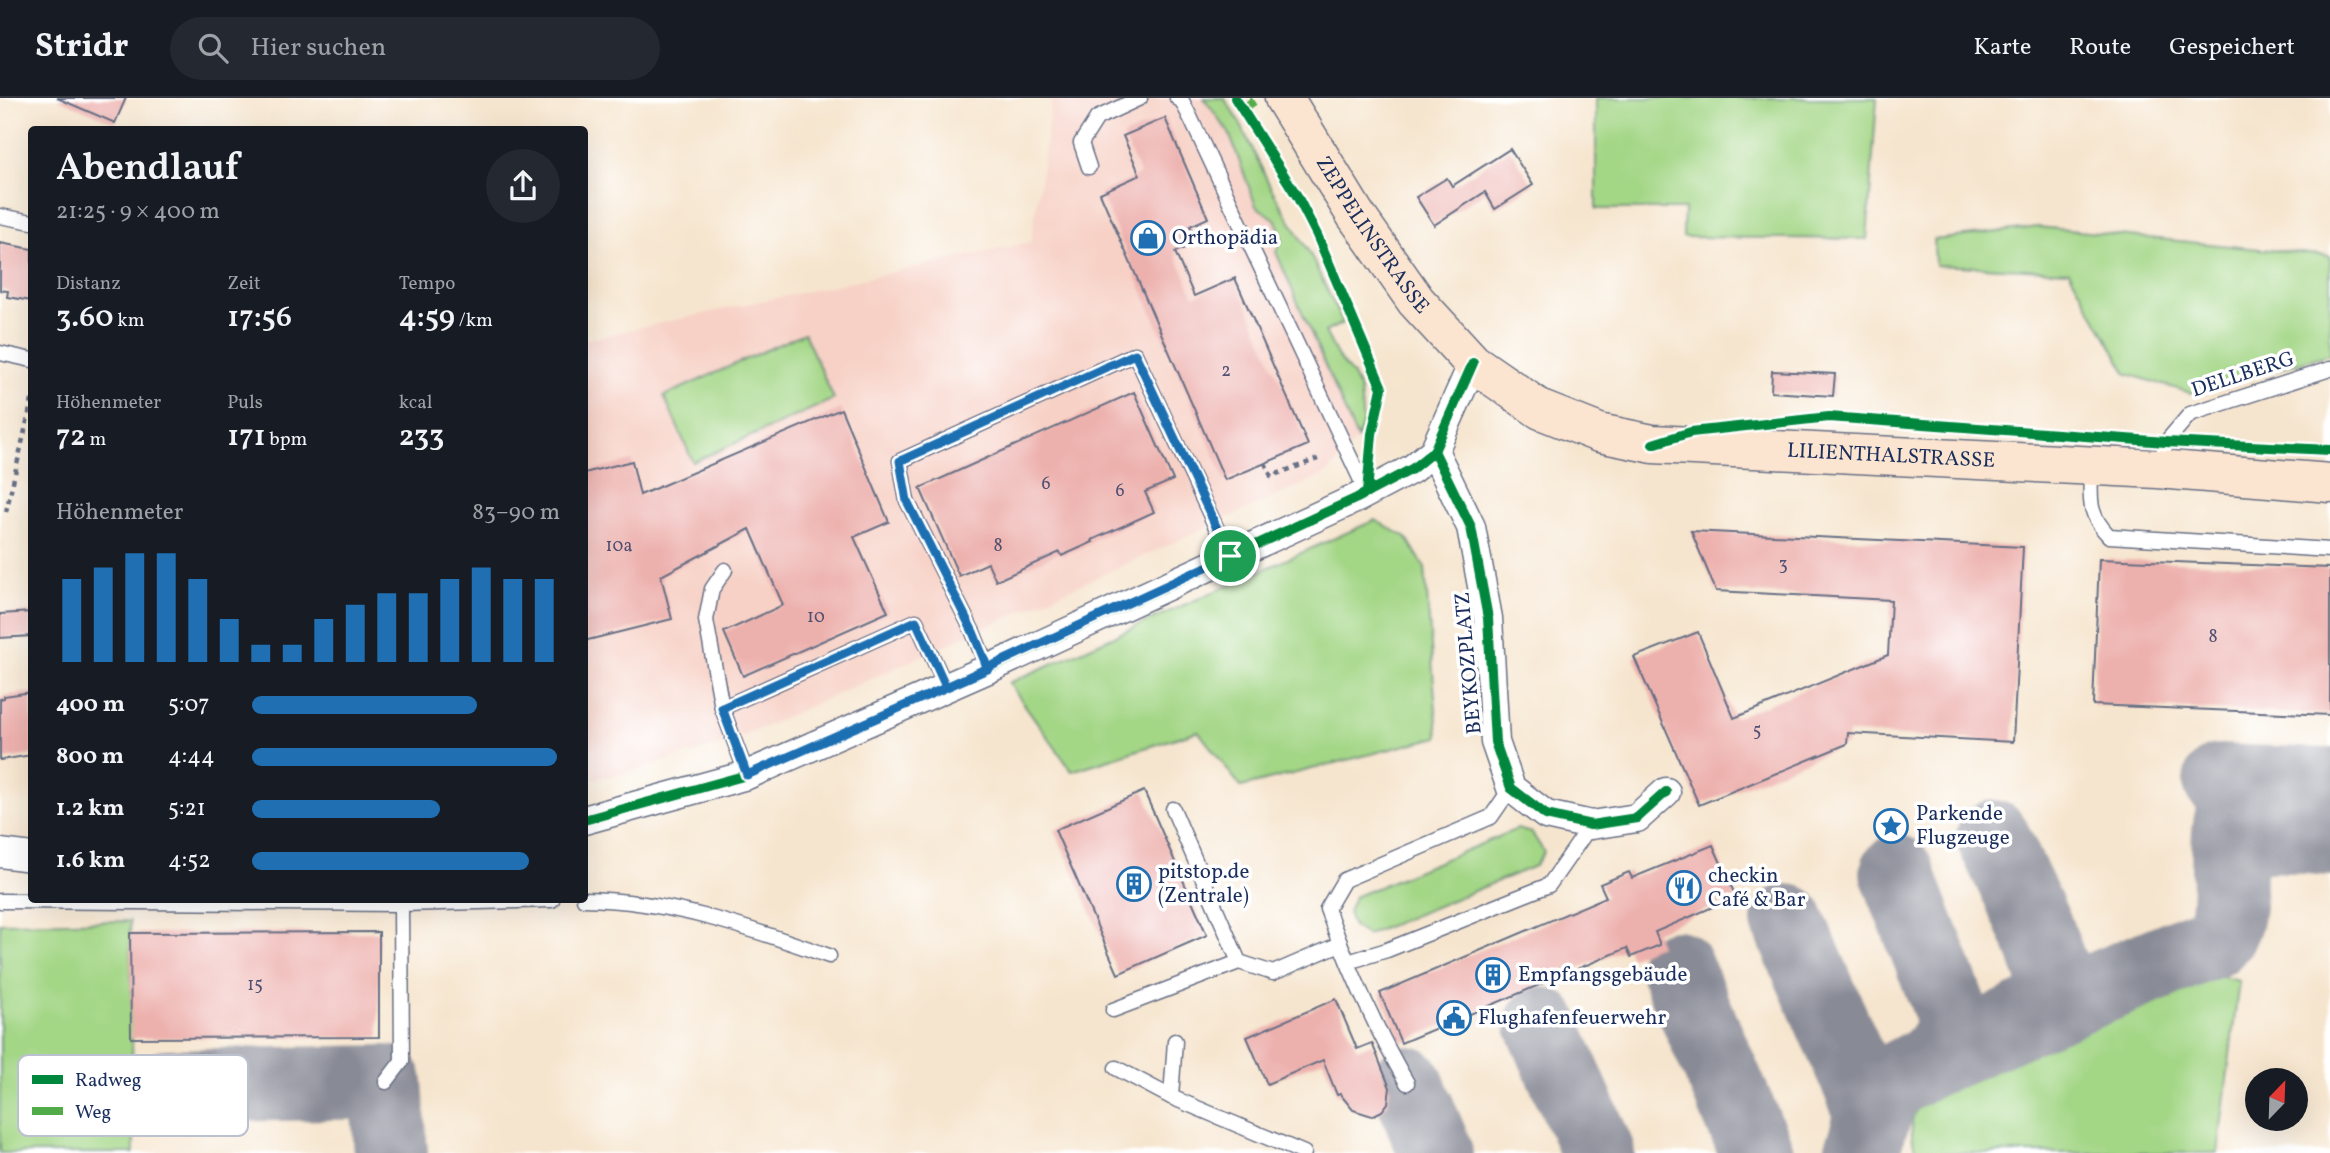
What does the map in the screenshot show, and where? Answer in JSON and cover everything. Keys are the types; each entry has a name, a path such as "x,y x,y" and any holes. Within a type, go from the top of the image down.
{"main road":[{"name":"ZEPPELINSTRASSE","path":"1284,98 1355,214 1416,301 1473,363"},
{"name":"LILIENTHALSTRASSE","path":"1473,363 1541,410 1599,433 1653,444 2158,469 2330,483"}],"street":[{"path":"588,819 747,775 988,669 1367,493 1412,469 1434,451 1473,363"},
{"name":"BEYKOZPLATZ","path":"1434,451 1471,527 1488,618 1495,742 1511,788"},
{"path":"1511,788 1546,815 1591,825 1637,818 1666,792"},
{"path":"0,853 28,856"}],"lane":[{"path":"1177,98 1191,119 1367,493"},
{"path":"1088,167 1081,143 1097,118 1135,99"},
{"path":"0,216 28,221"},
{"path":"0,353 28,359"},
{"path":"988,669 973,632 907,501 900,461 1135,354 1230,556"},
{"name":"DELLBERG","path":"2158,469 2166,442 2190,414 2330,369"},
{"path":"2091,467 2091,503 2096,522 2109,536 2330,550"},
{"path":"725,570 712,589 706,620 722,708 747,775"},
{"path":"722,708 916,621 946,687"},
{"path":"1407,1083 1387,1050 1326,909 1344,880 1491,817 1511,788"},
{"path":"1173,809 1239,962"},
{"path":"1348,962 1387,950 1549,885 1591,825"},
{"path":"588,899 608,899 691,912 829,956"},
{"path":"0,901 28,901"},
{"path":"267,903 439,903"},
{"path":"386,1082 402,1061 401,904"},
{"path":"1113,1010 1239,962 1273,973 1340,944"},
{"path":"1171,1097 1175,1041"},
{"path":"1116,1069 1171,1097 1304,1153"}],"path":[{"path":"6,512 28,417"},
{"path":"1265,463 1270,476 1318,458"}],"shaded area":[{"path":"1052,98 1204,98 1229,133 1256,206 1275,219 1280,230 1282,240 1276,252 1357,439 1328,473 733,741 631,772 588,780 588,339 1031,242"}],"green space":[{"path":"1204,98 1224,98 1239,121 1271,188 1310,254 1343,323 1325,332 1360,390 1363,423 1357,439 1276,252 1282,240 1280,230 1275,219 1256,206 1229,133"},
{"path":"1596,98 1877,98 1867,239 1683,237 1684,209 1596,209"},
{"path":"2038,227 2330,256 2330,354 2191,393 2127,374 2069,271 1935,265 1934,240"},
{"path":"804,333 834,399 693,462 664,396"},
{"path":"1375,520 1407,538 1425,568 1438,737 1241,787 1198,731 1072,771 1009,683"},
{"path":"1517,829 1532,833 1544,852 1535,866 1367,935 1353,926 1348,912 1354,897"},
{"path":"130,921 132,1055 18,1055 18,1136 134,1136 134,1153 0,1153 0,923"},
{"path":"2215,975 2239,981 2218,1153 1916,1153 1912,1120 1928,1090 2200,977"}],"building":[{"path":"57,98 126,98 115,123"},
{"path":"1165,118 1208,218 1190,226 1198,242 1175,252 1194,296 1235,278 1308,445 1225,480 1100,193 1140,175 1123,136"},
{"path":"1510,149 1533,185 1495,209 1485,192 1434,225 1416,197 1447,178 1452,186"},
{"path":"0,243 28,248 28,300 7,297 8,291 0,290"},
{"path":"1772,371 1835,374 1833,396 1771,392"},
{"path":"1134,392 1173,480 1145,492 1154,512 1062,556 1060,552 996,581 988,563 959,576 920,488"},
{"path":"841,409 889,522 854,537 888,612 743,676 724,632 783,605 750,529 661,576 672,619 588,640 588,472 632,461 640,495"},
{"path":"1691,531 2023,547 2013,742 1848,733 1847,744 1699,805 1634,657 1698,632 1734,718 1888,655 1891,600 1716,591"},
{"path":"2099,559 2330,568 2330,715 2093,705"},
{"path":"28,612 28,636 0,638 0,614"},
{"path":"28,693 28,756 0,760 0,699"},
{"name":"pitstop.de (Zentrale)","path":"1144,791 1207,935 1118,974 1055,830"},
{"name":"Empfangsgebäude","path":"1713,845 1736,897 1655,932 1660,945 1631,957 1627,948 1401,1043 1380,993 1606,897 1600,884 1629,872 1632,878"},
{"path":"379,932 379,1037 131,1038 130,933"},
{"path":"1336,999 1357,1049 1372,1043 1390,1088 1388,1103 1382,1111 1372,1116 1353,1110 1340,1094 1337,1095 1323,1060 1267,1084 1247,1037"}],"taxiway":[{"path":"2220,781 2330,785"},
{"path":"1861,1153 1880,1099 1899,1077 2036,1014 2213,941 2223,926 2228,908 2230,823 2237,805 2249,790 2270,783"},
{"path":"2228,871 2240,848 2253,838 2299,836 2330,839"},
{"path":"1993,837 2039,937 2053,976 2052,996 2036,1014"},
{"path":"1897,872 1949,1006 1949,1036 1931,1060"},
{"path":"1788,921 1869,1108 1868,1132"},
{"path":"1676,967 1757,1153"},
{"path":"1542,1024 1598,1153"},
{"path":"248,1085 386,1082 391,1153"},
{"path":"1407,1083 1436,1153"}],"marked path":[{"path":"1242,109 1254,101"}],"cycle path":[{"path":"1235,98 1297,196 1317,235 1382,388 1372,434 1367,493"},
{"path":"588,819 747,775 988,669 1357,498 1412,469 1434,451 1473,363"},
{"path":"1653,444 1691,432 1829,417 2166,442 2330,450"},
{"path":"1434,451 1471,527 1488,618 1495,742 1511,788 1546,815 1591,825 1637,818 1666,792"}],"place":[{"name":"Orthopädia","path":"1148,238"},
{"name":"Parkende Flugzeuge","path":"1891,826"},
{"name":"pitstop.de (Zentrale)","path":"1134,884"},
{"name":"checkin Café & Bar","path":"1684,888"},
{"name":"Empfangsgebäude","path":"1493,975"},
{"name":"Flughafenfeuerwehr","path":"1454,1018"}],"route":[{"path":"1230,556 988,669 946,687 916,621 722,708 747,775 988,669 973,632 907,501 900,461 1135,354 1230,556"}]}
